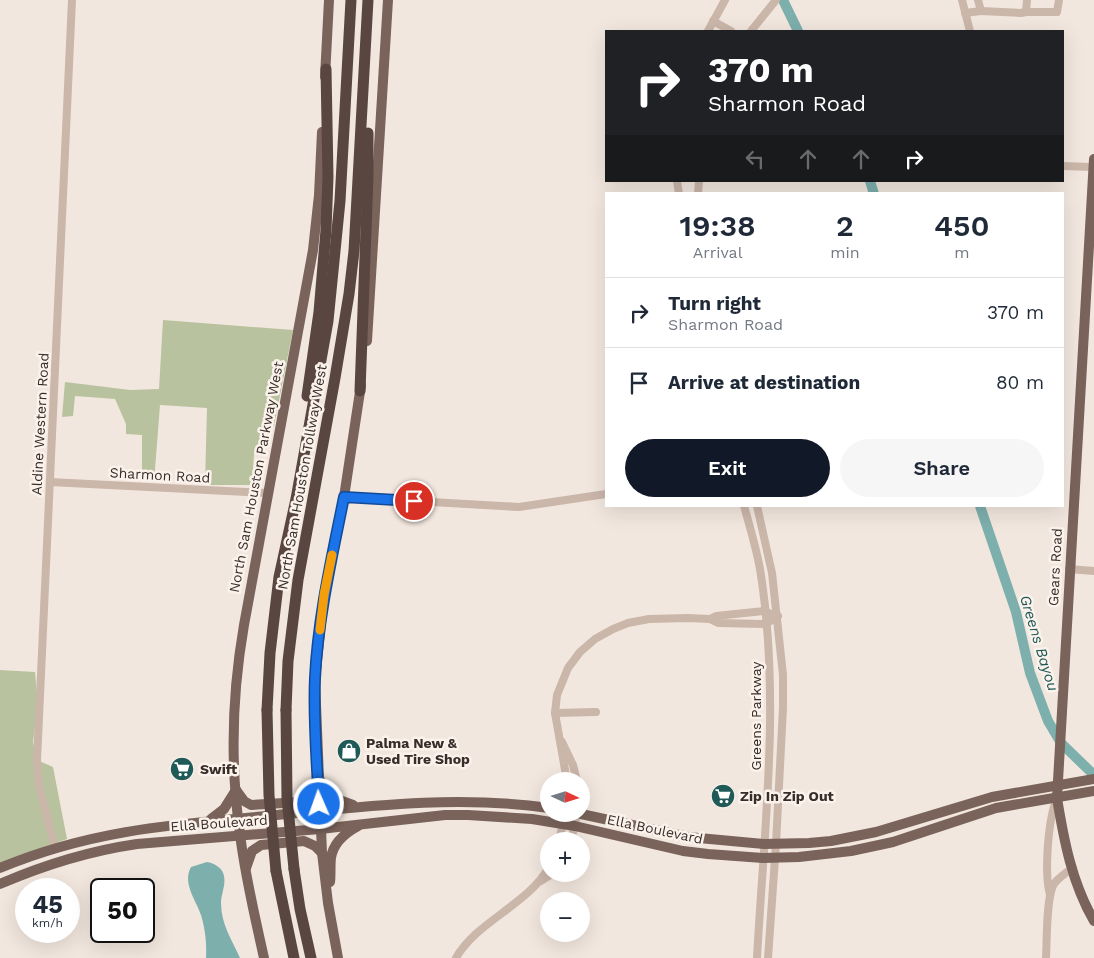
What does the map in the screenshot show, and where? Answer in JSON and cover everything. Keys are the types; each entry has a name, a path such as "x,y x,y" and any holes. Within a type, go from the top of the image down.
{"highway":[{"name":"North Sam Houston Tollway West","path":"296,499 328,321 335,259 351,0"},
{"name":"North Sam Houston Tollway West","path":"311,958 300,910 287,798 286,710 288,661 298,580 349,294 355,242 368,0"},
{"path":"360,391 368,176 366,28"},
{"path":"294,958 276,871 269,795 267,710 275,605 279,577 296,499 309,380 320,312 328,177 326,69"}],"main road":[{"name":"North Sam Houston Parkway West","path":"264,958 245,869 240,835 233,756 233,714 237,664 313,250 319,195 329,0"},
{"path":"338,958 328,903 320,829 315,708 317,650 324,595 344,497 367,345 388,0"},
{"name":"Gears Road","path":"1094,158 1056,798 1071,868 1094,921"},
{"path":"208,821 224,809 236,790 244,801 251,805 301,802 308,799 318,777"},
{"path":"318,777 334,798 350,804 369,806"},
{"name":"Ella Boulevard","path":"590,816 659,832 709,840 764,844 809,843 850,838 921,820 992,797 1094,779"},
{"name":"Ella Boulevard","path":"569,822 575,826 657,846 708,854 763,858 799,857 851,851 893,842 996,808 1094,791"},
{"path":"992,797 996,808"},
{"path":"468,815 469,801"},
{"name":"Ella Boulevard","path":"0,868 55,848 110,834 178,823 410,802 469,801 540,807"},
{"path":"410,802 412,819"},
{"name":"Ella Boulevard","path":"0,884 59,861 137,844 468,815 540,819"},
{"path":"921,820 926,832"},
{"path":"328,903 331,858 335,847 344,835 361,824"},
{"path":"657,846 659,832"},
{"path":"850,838 851,851"},
{"path":"245,869 252,851 262,845 304,841 315,846 322,853"},
{"path":"55,848 59,861"}],"street":[{"name":"Aldine Western Road","path":"55,848 39,786 38,761 72,0"},
{"path":"708,30 725,0"},
{"path":"752,30 776,0"},
{"path":"962,0 970,30"},
{"path":"978,0 981,11"},
{"path":"1026,12 1027,0"},
{"path":"965,13 981,11 1057,12 1059,0"},
{"path":"713,20 729,30"},
{"path":"1064,166 1094,167"},
{"name":"Sharmon Road","path":"50,482 268,493"},
{"path":"344,497 519,507 605,494"},
{"name":"Greens Parkway","path":"744,507 760,570 771,694 769,769 757,958"},
{"name":"Greens Parkway","path":"757,507 772,573 783,676 780,769 768,958"},
{"path":"755,546 766,542"},
{"path":"1069,569 1094,570"},
{"path":"566,772 555,713 557,695 568,668 580,652 595,640 613,629 628,623 649,619 710,619 716,616 765,612 778,616"},
{"path":"710,619 718,623 766,624 778,616"},
{"path":"555,713 596,712"},
{"path":"560,738 575,772"},
{"path":"769,769 780,769"},
{"name":"Gears Road","path":"1046,958 1050,895 1047,884 1048,858 1052,811 1056,798"},
{"path":"573,832 576,822"},
{"path":"1050,895 1054,884 1071,868"},
{"path":"456,958 471,938 539,882"},
{"path":"758,926 770,927"}],"green space":[{"path":"163,320 293,330 274,426 254,454 252,485 205,485 207,408 160,405 154,482 142,479 142,435 126,434 126,424 115,399 75,396 73,416 62,417 65,382 130,390 159,389"},
{"path":"0,670 35,672 38,706 33,742 37,760 53,767 67,839 0,863"}],"water":[{"path":"207,862 218,866 223,873 224,883 221,911 240,958 206,958 204,925 188,879 191,867"}],"waterway":[{"name":"Greens Bayou","path":"783,0 798,30"},
{"name":"Greens Bayou","path":"870,182 873,192"},
{"name":"Greens Bayou","path":"980,507 1016,612 1030,673 1048,721 1061,743 1094,775"}],"slow traffic":[{"path":"320,630 324,595 332,555"}],"place":[{"name":"Palma New & Used Tire Shop","path":"349,751"},
{"name":"Swift","path":"182,769"},
{"name":"Zip In Zip Out","path":"723,796"}],"route":[{"path":"319,804 315,708 317,650 324,595 344,497 414,501"}]}
